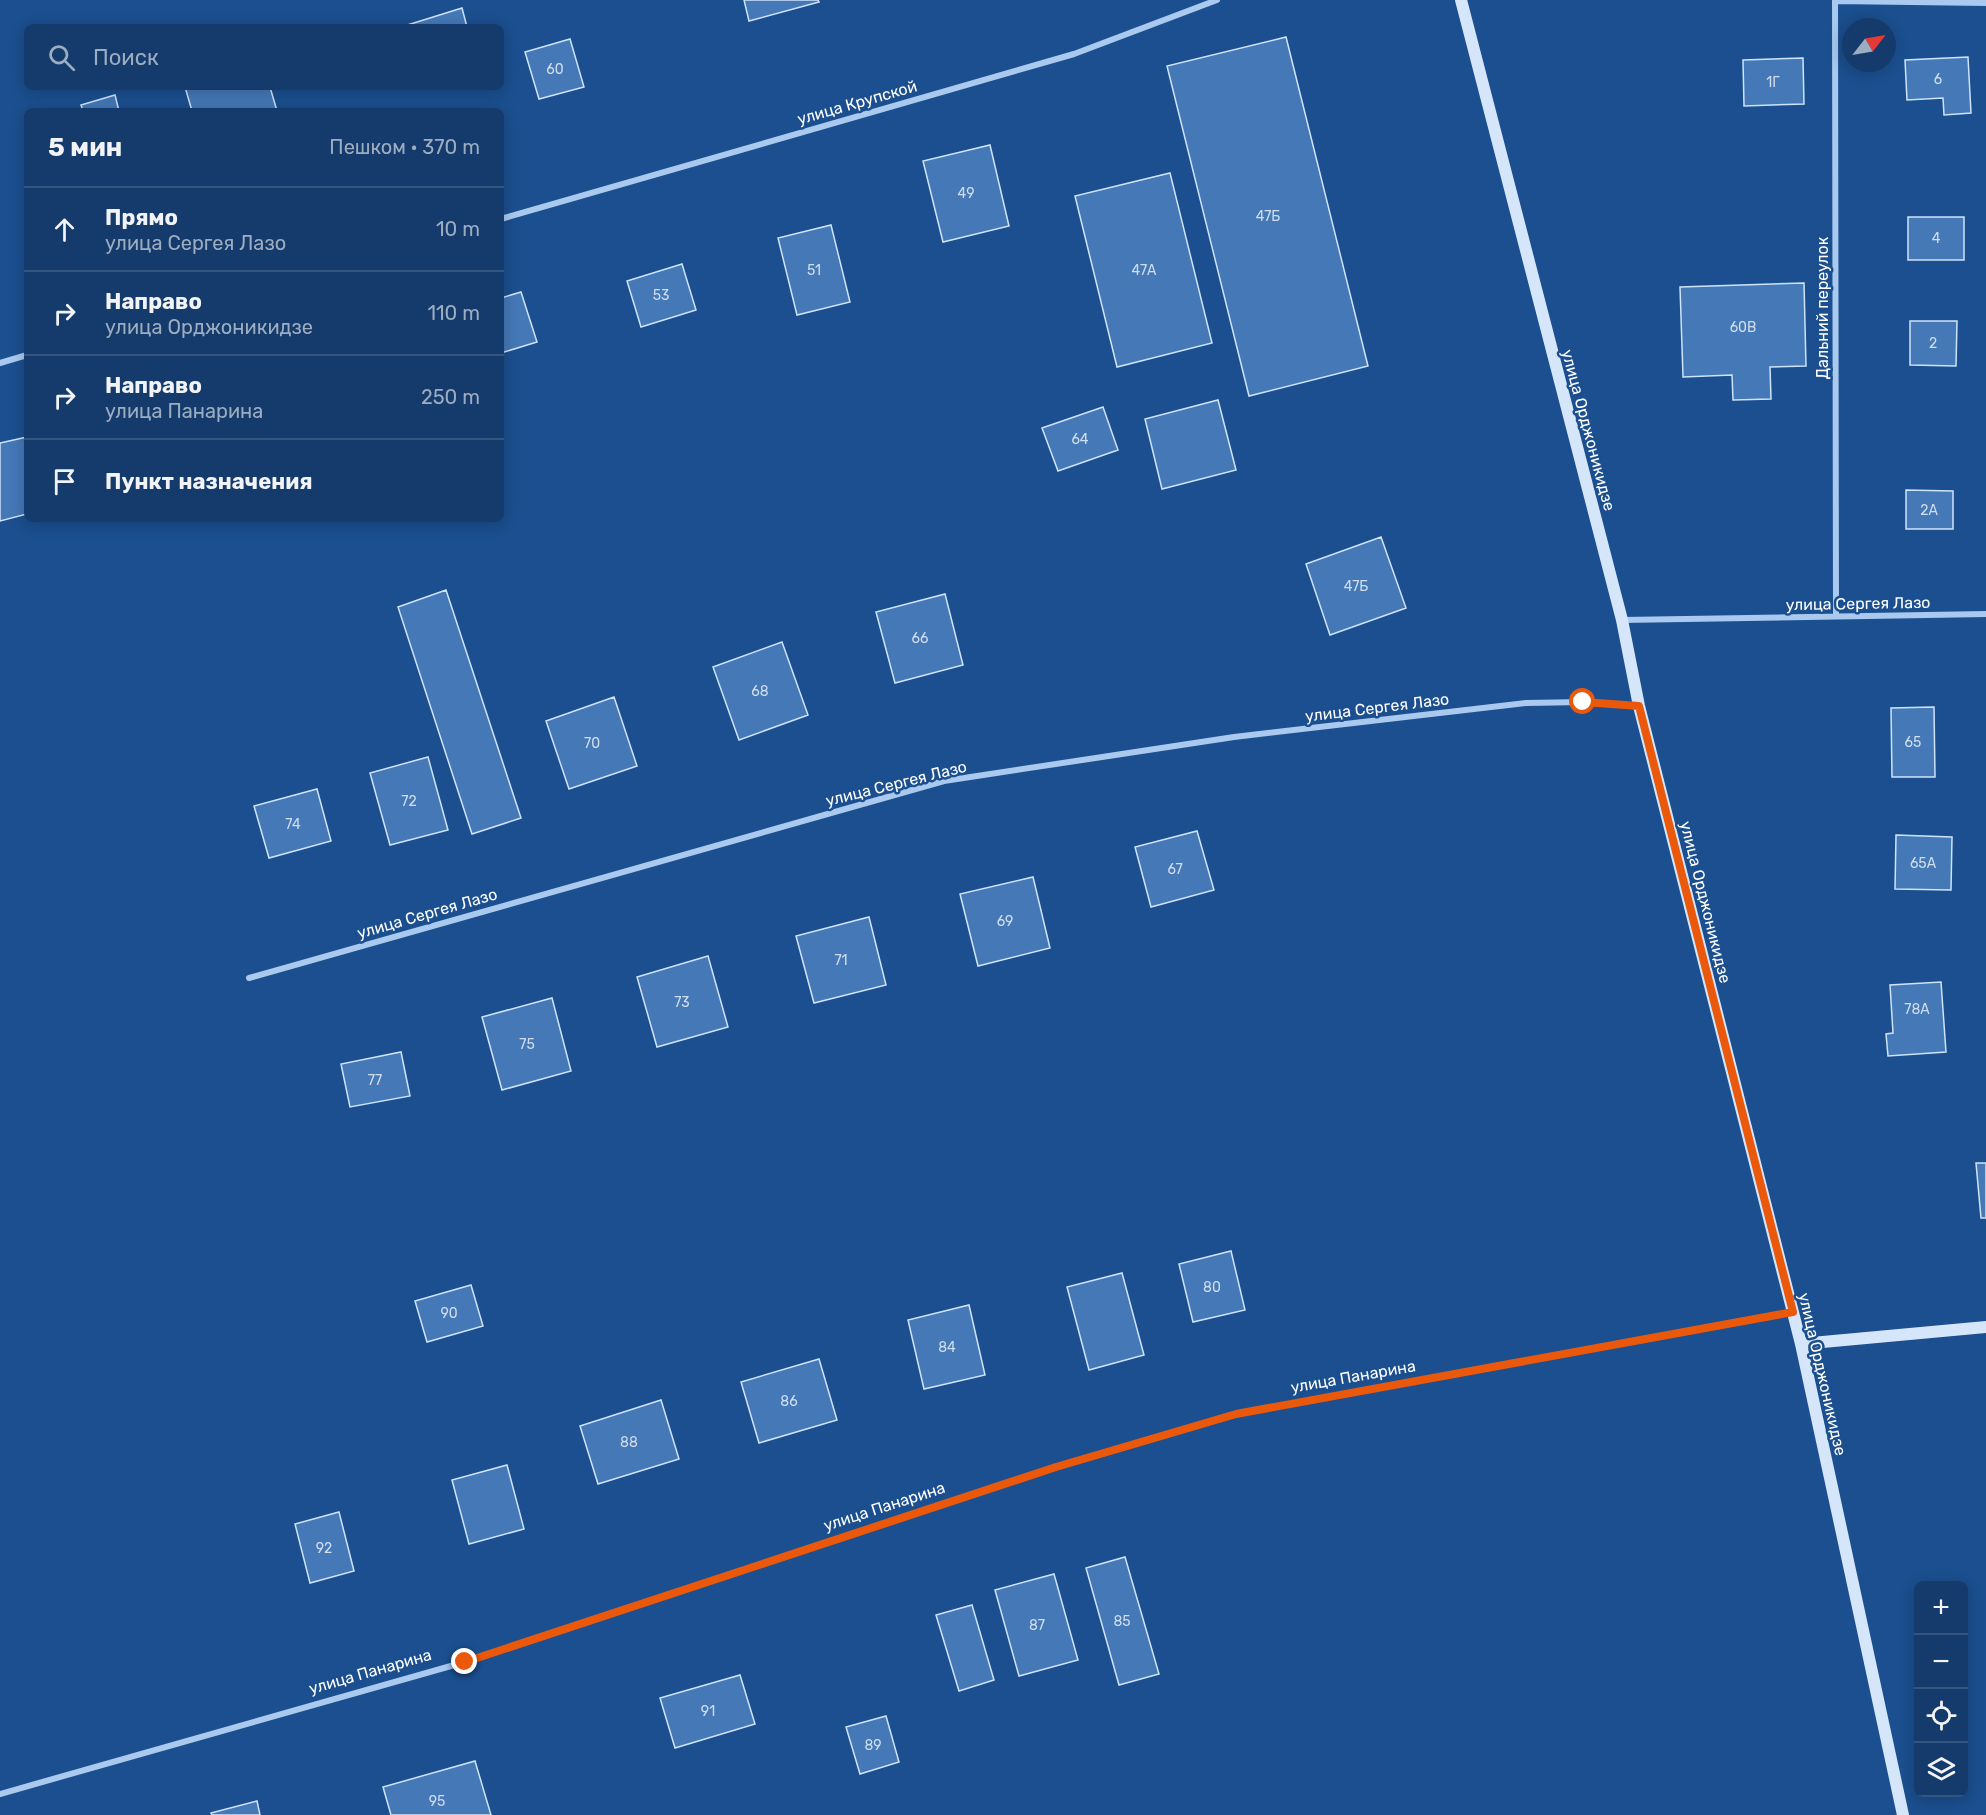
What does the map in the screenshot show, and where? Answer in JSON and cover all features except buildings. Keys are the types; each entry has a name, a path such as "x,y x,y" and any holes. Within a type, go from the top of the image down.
{"main road":[{"name":"улица Орджоникидзе","path":"1461,0 1622,620 1639,706 1801,1344 1903,1815"},
{"path":"1801,1344 1986,1327"}],"street":[{"name":"улица Крупской","path":"504,218 1074,54 1217,0"},
{"path":"1835,0 1986,3"},
{"name":"Дальний переулок","path":"1835,0 1836,616"},
{"path":"0,363 24,356"},
{"name":"улица Сергея Лазо","path":"1622,620 1986,614"},
{"name":"улица Сергея Лазо","path":"249,978 944,781 1234,737 1526,704 1583,702 1639,706"},
{"name":"улица Панарина","path":"0,1794 465,1662 1056,1467 1236,1414 1793,1312"}],"route":[{"path":"465,1662 1056,1467 1236,1414 1793,1312 1639,706 1583,702"}]}
